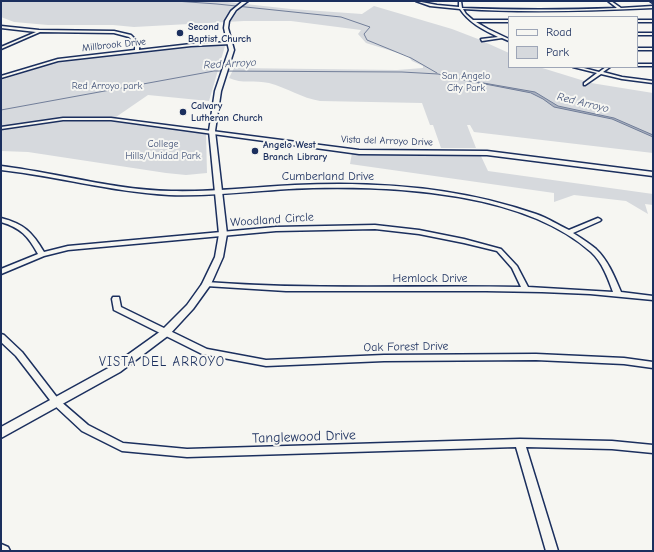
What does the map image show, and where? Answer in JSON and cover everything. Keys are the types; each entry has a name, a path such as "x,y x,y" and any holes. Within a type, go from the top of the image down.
{"street":[{"path":"1,433 116,369 165,333 190,306 206,284 218,257 223,234 212,132 213,116 224,70 232,52 226,22 234,9 246,1"},
{"path":"416,1 436,6 508,10 621,9 653,7"},
{"path":"460,1 460,8 473,21 508,40"},
{"path":"609,1 621,9"},
{"path":"473,21 508,21"},
{"path":"638,21 653,21"},
{"path":"1,27 39,31 114,32 130,36 137,43 137,51"},
{"path":"1,48 39,31"},
{"path":"638,34 653,34"},
{"path":"482,40 508,36"},
{"name":"Millbrook Drive","path":"1,77 58,60 137,51 231,43"},
{"path":"638,49 653,49"},
{"path":"638,66 653,65"},
{"path":"579,68 598,73 653,82"},
{"path":"585,84 606,68"},
{"name":"Vista del Arroyo Drive","path":"1,128 63,119 94,118 127,120 359,152 487,152 653,174"},
{"name":"Cumberland Drive","path":"1,168 146,191 171,193 218,192 312,186 349,186 428,192 510,206 539,216 569,232 594,252 610,274 618,294"},
{"path":"1,220 15,223 26,230 42,255"},
{"path":"569,232 598,220"},
{"name":"Woodland Circle","path":"1,272 42,255 68,248 276,229 375,227 419,232 499,250 515,266 526,289"},
{"name":"Hemlock Drive","path":"206,284 284,290 526,289 618,294 653,298"},
{"name":"Oak Forest Drive","path":"116,299 117,308 205,352 266,363 384,358 536,358 624,361 653,365"},
{"name":"Tanglewood Drive","path":"1,336 19,354 56,402 85,428 122,447 187,453 520,443 612,445 653,448"},
{"path":"520,443 552,551"}],"green space":[{"name":"San Angelo City Park","path":"1,1 218,1 291,9 362,14 374,6 452,29 508,53 508,68 542,68 591,83 653,93 653,153 474,132 470,125 467,125 476,148 441,148 433,125 430,125 422,103 320,101 307,98 269,83 239,81 229,78 234,68 397,70 423,68 423,66 412,61 408,56 366,43 358,34 361,30 291,21 244,21 134,27 113,25 48,25 14,22 1,17"},
{"name":"Red Arroyo park","path":"225,46 209,101 148,95 116,117 71,117 1,127 1,80 57,62 184,47"},
{"name":"College Hills/Unidad Park","path":"58,121 115,121 206,133 207,173 186,175 166,173 28,152 1,151 1,129"},
{"path":"352,153 372,155 480,154 488,171 653,194 653,205 645,204 648,214 626,201 574,195 554,202 554,193 350,164"}],"shaded area":[{"path":"449,77 535,92 558,106 614,118 653,135 653,137 612,119 554,107 531,93"}],"waterway":[{"name":"Red Arroyo","path":"175,1 341,17 370,27 364,34 367,40 411,58 437,73"},
{"name":"Red Arroyo","path":"1,110 214,71 402,72 438,74 452,77"}],"place":[{"name":"Second Baptist Church","path":"180,33"},
{"name":"Calvary Lutheran Church","path":"183,112"},
{"name":"Angelo West Branch Library","path":"255,151"}],"district":[{"name":"VISTA DEL ARROYO","path":"162,362"}]}
